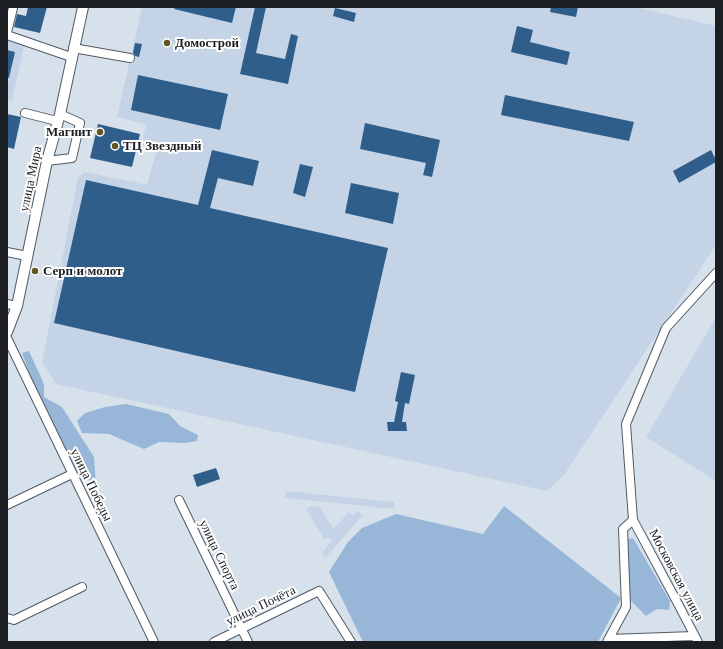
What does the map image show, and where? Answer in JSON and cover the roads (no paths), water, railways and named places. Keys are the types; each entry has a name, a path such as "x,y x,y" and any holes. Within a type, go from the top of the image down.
{"main road":[{"name":"улица Мира","path":"7,332 17,306 83,7"}],"street":[{"path":"13,8 7,34 72,53 130,58"},
{"path":"25,113 80,122 72,158 48,161"},
{"path":"7,252 27,256"},
{"path":"696,639 608,640 626,607 623,529 633,520 626,424 666,328 716,273"},
{"path":"7,304 17,306"},
{"name":"улица Победы","path":"7,338 154,642"},
{"path":"7,506 72,474"},
{"name":"улица Спорта","path":"179,500 248,642"},
{"name":"Московская улица","path":"633,520 696,639"},
{"path":"7,618 14,620 82,588"},
{"name":"улица Почёта","path":"214,642 319,591 351,642"}],"place":[{"name":"Домострой","path":"167,43"},
{"name":"Магнит","path":"100,132"},
{"name":"ТЦ Звездный","path":"115,146"},
{"name":"Серп и молот","path":"35,271"}]}
